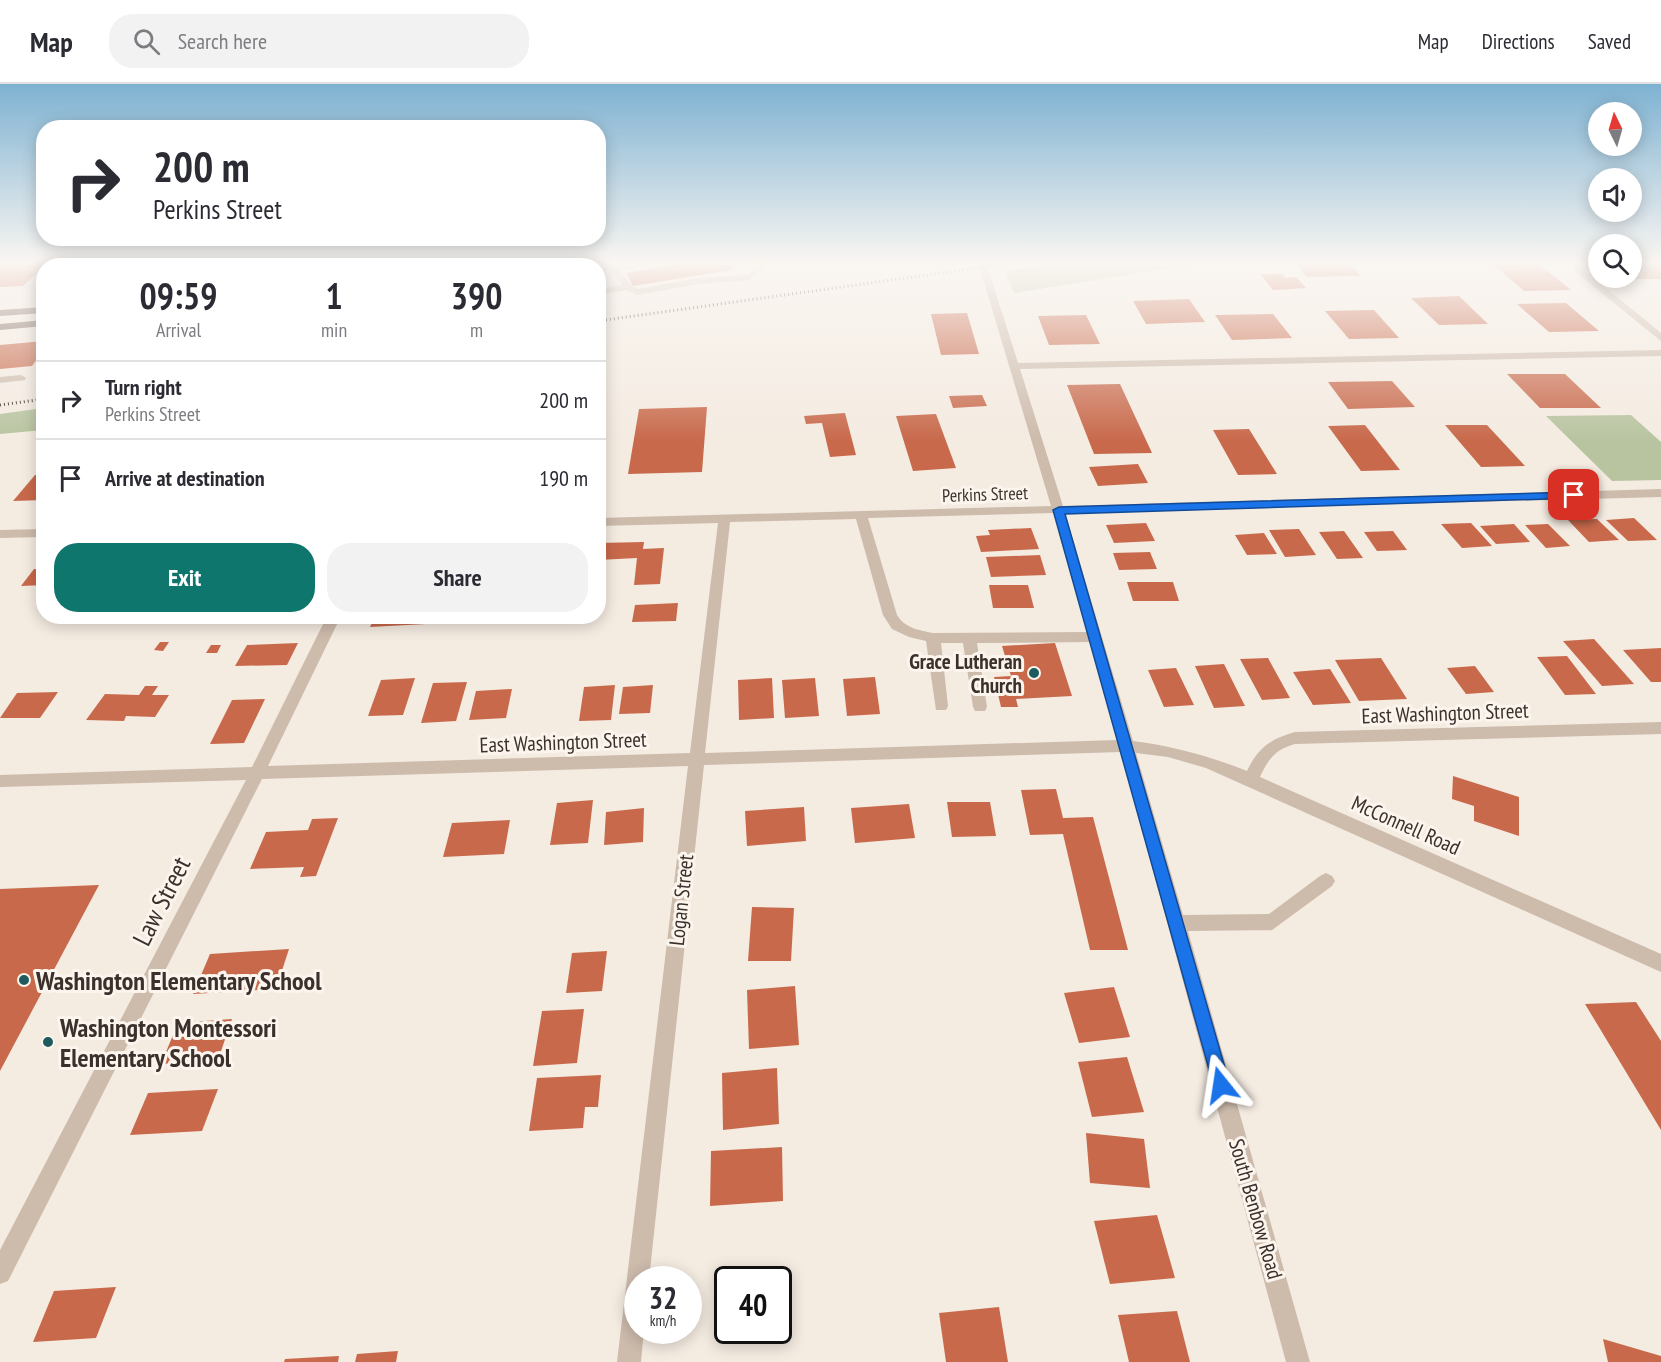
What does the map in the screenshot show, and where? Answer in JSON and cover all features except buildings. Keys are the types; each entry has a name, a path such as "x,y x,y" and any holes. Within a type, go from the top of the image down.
{"main road":[{"path":"0,327 36,324"}],"street":[{"name":"South Benbow Road","path":"1001,322 1059,510 1127,746 1298,1362"},
{"path":"1641,322 1661,338"},
{"path":"1015,366 1661,353"},
{"path":"0,380 21,378"},
{"name":"Perkins Street","path":"606,522 1661,494"},
{"path":"861,516 890,615 897,626 914,634 933,638 1095,637"},
{"name":"Logan Street","path":"640,1266 724,520"},
{"path":"0,534 36,533"},
{"name":"Law Street","path":"0,1273 257,772 330,624"},
{"path":"933,638 941,706"},
{"path":"969,638 980,707"},
{"name":"East Washington Street","path":"1251,780 1266,750 1295,738 1661,728"},
{"name":"East Washington Street","path":"0,781 1127,746"},
{"name":"McConnell Road","path":"1127,746 1168,751 1210,763 1661,963"},
{"path":"1176,923 1272,922 1326,881"},
{"path":"629,1362 631,1344"}],"green space":[{"path":"36,409 36,431 0,434 0,414"},
{"path":"1631,415 1661,442 1661,480 1612,481 1546,416"}],"railway":[{"path":"0,405 36,400"}],"place":[{"name":"Grace Lutheran Church","path":"1034,673"},
{"name":"Washington Elementary School","path":"24,980"},
{"name":"Washington Montessori Elementary School","path":"48,1042"}],"route":[{"path":"1221,1085 1059,510 1574,495"}]}
